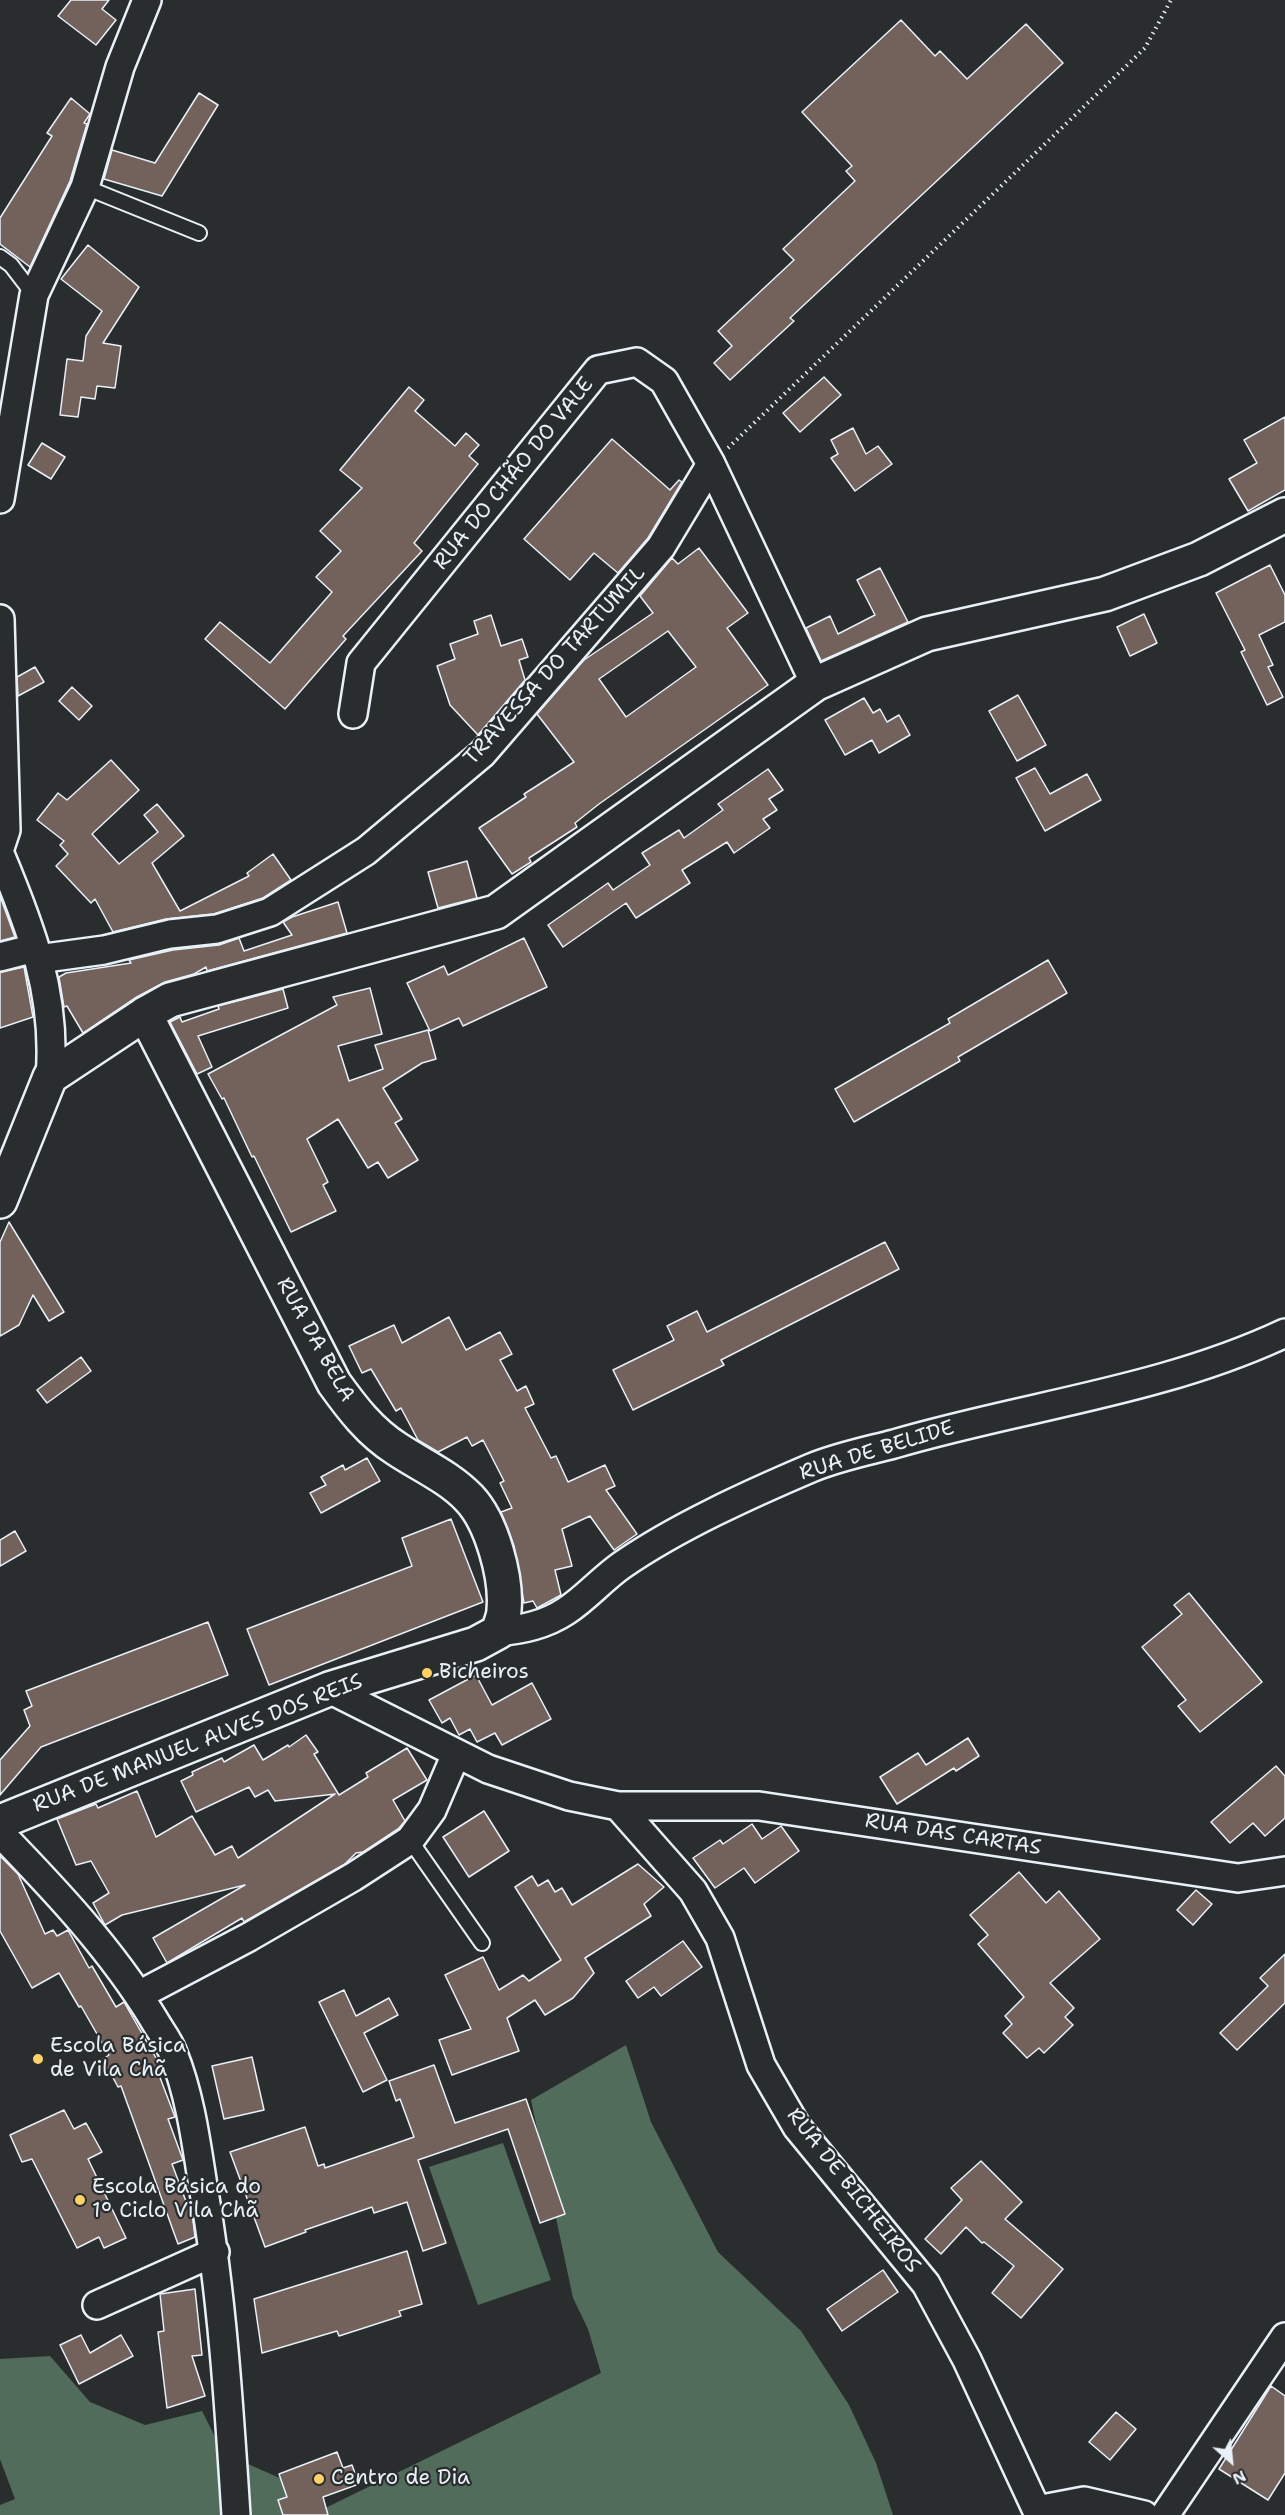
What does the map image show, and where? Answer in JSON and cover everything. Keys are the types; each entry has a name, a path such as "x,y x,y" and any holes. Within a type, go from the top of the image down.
{"main road":[{"path":"0,1201 50,1077 170,1000 496,912 815,684 927,634 1116,590 1199,559 1285,515"},
{"name":"RUA DA BELA","path":"145,1014 334,1383 366,1425 395,1449 441,1476 470,1498 486,1525 497,1556 504,1588 504,1612 498,1632"},
{"name":"RUA DE MANUEL ALVES DOS REIS","path":"0,1822 329,1689 454,1652 476,1644 498,1632"}],"street":[{"path":"0,499 34,295 85,187 120,67 147,0"},
{"name":"RUA DO CHÃO DO VALE","path":"353,714 361,663 598,370 637,362 664,381 711,464 815,684"},
{"name":"TRAVESSA DO TARTUMIL","path":"0,957 104,950 170,934 217,929 270,912 366,851 482,754 661,547 711,464"},
{"path":"0,619 6,830 0,848"},
{"path":"0,854 28,920 50,1010 53,1044 50,1077"},
{"name":"RUA DE BELIDE","path":"498,1632 528,1628 551,1620 567,1611 622,1565 705,1517 813,1467 925,1434 1146,1381 1247,1351 1285,1333"},
{"path":"329,1689 488,1769 569,1796 618,1806"},
{"path":"139,1995 259,1932 353,1877 410,1840 432,1810 456,1754"},
{"name":"RUA DAS CARTAS","path":"618,1806 759,1806 1238,1878 1285,1871"},
{"name":"RUA DE BICHEIROS","path":"618,1806 693,1891 720,1938 761,2066 797,2127 926,2284 967,2360 1038,2512"},
{"path":"0,1833 62,1898 99,1942 139,1995 173,2052 192,2118 215,2252 236,2515"},
{"path":"97,2305 215,2252"},
{"path":"1165,2515 1285,2337"},
{"path":"1038,2512 1084,2501 1144,2515"}],"lane":[{"path":"85,187 199,233"},
{"path":"0,256 11,265 34,295"},
{"path":"410,1840 482,1943"}],"path":[{"path":"711,464 1145,48 1171,0"}],"green space":[{"path":"626,2045 651,2122 718,2252 801,2331 849,2405 876,2463 893,2515 311,2515 601,2373 588,2329 573,2298 531,2100"},
{"path":"503,2143 551,2280 478,2305 429,2167"},
{"path":"50,2356 90,2402 145,2425 202,2411 223,2453 282,2479 299,2515 0,2515 0,2505 15,2499 0,2459 0,2359"}],"building":[{"path":"71,0 109,0 102,9 116,20 96,45 58,16"},
{"path":"901,20 935,56 940,51 967,79 1026,24 1063,63 790,318 794,321 730,380 714,363 732,346 718,331 794,260 783,249 855,181 846,171 852,166 802,112"},
{"path":"199,93 218,105 162,196 104,179 112,150 155,163"},
{"path":"71,98 90,114 84,123 87,124 70,181 30,267 0,244 0,218 52,136 47,133"},
{"path":"88,245 139,287 103,343 121,346 115,388 97,386 95,399 81,397 78,417 60,415 67,359 83,361 86,336 102,311 61,279"},
{"path":"824,377 841,395 800,432 783,413"},
{"path":"409,387 424,400 415,411 455,446 466,433 479,445 469,456 478,464 414,543 422,551 343,636 346,639 285,709 205,639 220,622 270,663 332,592 316,577 341,551 320,531 362,488 340,470"},
{"path":"1285,417 1285,490 1248,511 1229,479 1257,463 1244,440"},
{"path":"853,428 866,454 878,446 892,464 855,491 831,458 838,454 831,440"},
{"path":"612,439 670,490 679,480 682,482 648,538 618,573 594,553 570,580 524,539"},
{"path":"42,443 65,457 51,479 28,465"},
{"path":"699,548 748,613 727,628 768,685 599,804 575,823 577,827 529,858 531,862 512,874 479,828 526,797 524,794 574,762 537,714 584,660 653,613 640,596 672,558 678,564","holes":["668,631 696,667 626,717 599,679"]},
{"path":"1270,565 1285,595 1285,622 1259,635 1273,665 1268,667 1283,697 1267,705 1241,652 1245,650 1216,593"},
{"path":"880,568 908,622 821,661 806,628 830,616 838,634 875,615 857,580"},
{"path":"1144,614 1157,643 1130,656 1117,627"},
{"path":"491,615 501,646 522,639 528,657 519,660 525,680 478,735 450,705 437,666 455,659 450,644 478,634 474,621"},
{"path":"35,667 44,682 18,696 17,677"},
{"path":"72,687 92,706 79,720 59,701"},
{"path":"1018,695 1046,745 1017,761 989,711"},
{"path":"864,698 873,713 880,709 887,722 899,715 910,735 879,753 872,740 845,755 825,720"},
{"path":"111,760 139,790 92,834 119,864 158,832 144,815 157,804 184,836 152,863 180,911 249,876 247,873 273,854 291,880 263,898 214,914 166,919 113,932 95,899 91,903 56,866 68,854 60,845 64,841 37,820 58,793 67,800"},
{"path":"1035,768 1050,794 1087,774 1101,800 1045,831 1016,778"},
{"path":"768,769 783,790 769,799 777,810 763,819 770,828 734,853 727,842 682,870 690,883 636,918 626,903 563,947 548,925 608,883 613,890 650,865 642,853 679,830 684,838 723,810 718,804"},
{"path":"467,861 477,898 438,908 428,872"},
{"path":"0,896 15,937 0,941"},
{"path":"338,902 347,933 207,971 206,967 194,974 165,982 135,998 83,1033 67,1006 64,1007 59,977 66,973 131,963 129,960 173,950 219,945 239,938 244,951 292,935 283,922"},
{"path":"524,938 547,987 463,1026 459,1018 430,1031 407,983 444,966 448,975"},
{"path":"1048,960 1067,993 958,1057 960,1061 854,1122 835,1089 950,1023 948,1019"},
{"path":"24,967 33,1017 0,1028 0,972"},
{"path":"370,988 382,1034 338,1046 349,1081 383,1069 375,1045 428,1030 436,1059 422,1063 383,1088 402,1119 395,1123 418,1160 388,1178 378,1162 368,1168 338,1119 307,1139 328,1182 323,1185 336,1211 291,1232 224,1098 222,1099 208,1074 337,1005 333,997"},
{"path":"283,989 288,1008 198,1036 212,1067 197,1074 170,1022 180,1017 182,1022 219,1009 218,1006"},
{"path":"9,1222 64,1312 49,1321 33,1295 19,1325 0,1336 0,1242"},
{"path":"885,1242 899,1269 721,1360 724,1365 633,1410 613,1370 674,1340 667,1326 697,1311 707,1332"},
{"path":"449,1317 466,1350 500,1332 512,1354 500,1360 517,1391 526,1386 534,1404 525,1408 551,1458 556,1456 568,1482 605,1465 615,1486 606,1490 637,1534 614,1550 590,1516 562,1529 572,1566 555,1570 561,1595 537,1608 533,1601 524,1603 514,1546 501,1512 512,1508 500,1483 504,1481 483,1440 472,1446 467,1437 438,1452 418,1440 401,1408 396,1411 371,1369 362,1373 349,1346 394,1325 402,1343"},
{"path":"81,1357 91,1371 47,1403 37,1390"},
{"path":"367,1458 380,1481 321,1513 310,1493 326,1485 321,1477 343,1465 345,1470"},
{"path":"451,1519 483,1602 269,1685 247,1629 412,1566 402,1538"},
{"path":"15,1531 26,1551 0,1566 0,1540"},
{"path":"1189,1593 1262,1682 1200,1732 1178,1706 1186,1700 1142,1647 1182,1614 1174,1605"},
{"path":"208,1622 228,1675 41,1747 0,1795 0,1760 30,1726 24,1710 32,1706 26,1691"},
{"path":"476,1675 492,1705 532,1683 551,1719 502,1745 495,1733 477,1742 470,1729 459,1735 450,1718 442,1723 429,1700"},
{"path":"306,1735 318,1752 314,1754 339,1795 368,1777 366,1773 407,1748 427,1780 393,1800 405,1821 399,1828 363,1852 356,1853 345,1864 244,1922 242,1918 167,1963 153,1938 245,1885 122,1915 105,1925 93,1903 109,1893 91,1861 76,1865 57,1819 96,1804 98,1808 137,1791 156,1837 192,1816 215,1855 232,1846 238,1858 335,1794 275,1801 268,1790 255,1797 249,1787 196,1812 181,1781 193,1775 192,1772 222,1758 224,1762 254,1745 263,1760 288,1745 289,1747"},
{"path":"968,1738 979,1756 956,1771 954,1768 897,1804 880,1777 918,1753 926,1765"},
{"path":"1276,1766 1285,1776 1285,1818 1265,1836 1253,1823 1230,1843 1211,1822"},
{"path":"484,1811 509,1851 469,1877 443,1837"},
{"path":"752,1824 762,1839 781,1826 799,1851 755,1883 744,1868 715,1888 693,1858 720,1840 723,1844"},
{"path":"0,1856 18,1874 45,1934 53,1930 57,1936 68,1930 89,1968 92,1966 116,2007 124,2002 160,2065 156,2067 175,2117 168,2119 183,2160 172,2164 193,2220 195,2237 178,2244 121,2086 118,2087 103,2059 109,2055 81,2006 79,2007 59,1973 32,1988 0,1931"},
{"path":"638,1864 664,1887 644,1904 651,1916 585,1958 594,1973 573,1998 545,2015 535,2000 507,2018 519,2051 452,2075 439,2040 471,2029 445,1975 483,1957 499,1990 523,1975 529,1981 561,1960 515,1887 532,1876 538,1886 548,1880 555,1892 562,1888 572,1905"},
{"path":"1019,1872 1046,1903 1059,1891 1100,1939 1050,1983 1074,2008 1065,2017 1073,2025 1044,2053 1039,2048 1027,2058 1003,2033 1012,2024 1005,2016 1024,1997 978,1944 988,1935 970,1915"},
{"path":"1196,1890 1212,1904 1193,1925 1177,1910"},
{"path":"683,1941 702,1967 661,1996 654,1987 638,1998 626,1981"},
{"path":"1285,1954 1285,2003 1237,2050 1220,2033 1268,1986 1260,1978"},
{"path":"344,1990 356,2016 389,1998 398,2015 364,2033 387,2080 363,2092 319,2002"},
{"path":"252,2057 264,2110 224,2119 212,2066"},
{"path":"434,2065 455,2123 526,2099 565,2214 540,2223 508,2129 418,2160 446,2243 423,2251 407,2202 374,2213 372,2207 305,2230 306,2232 265,2247 230,2152 305,2127 318,2166 324,2164 325,2168 414,2137 400,2099 396,2101 389,2081"},
{"name":"Escola Básica do 1º Ciclo Vila Chã","path":"64,2110 74,2129 86,2123 102,2152 88,2159 126,2238 104,2248 99,2237 77,2248 32,2159 22,2162 10,2135"},
{"path":"981,2161 1022,2202 1005,2219 1063,2269 1021,2318 992,2293 1014,2266 984,2242 982,2243 966,2227 941,2254 925,2239 962,2200 951,2188"},
{"path":"407,2251 422,2304 399,2311 401,2316 339,2336 337,2331 262,2353 254,2299"},
{"path":"883,2270 898,2292 842,2331 827,2309"},
{"path":"195,2289 202,2355 192,2356 205,2396 167,2408 158,2332 164,2331 160,2294"},
{"path":"81,2335 90,2353 121,2335 133,2356 79,2384 60,2345"},
{"path":"1271,2386 1285,2396 1285,2473 1268,2500 1219,2469"},
{"path":"1116,2412 1136,2429 1110,2460 1089,2442"},
{"name":"Centro de Dia","path":"337,2452 343,2468 352,2465 359,2484 323,2497 328,2515 283,2515 278,2500 287,2497 279,2474"}],"place":[{"name":"Bicheiros","path":"427,1673"},
{"name":"Escola Básica de Vila Chã","path":"38,2059"},
{"name":"Escola Básica do 1º Ciclo Vila Chã","path":"80,2200"},
{"name":"Centro de Dia","path":"319,2479"}]}
